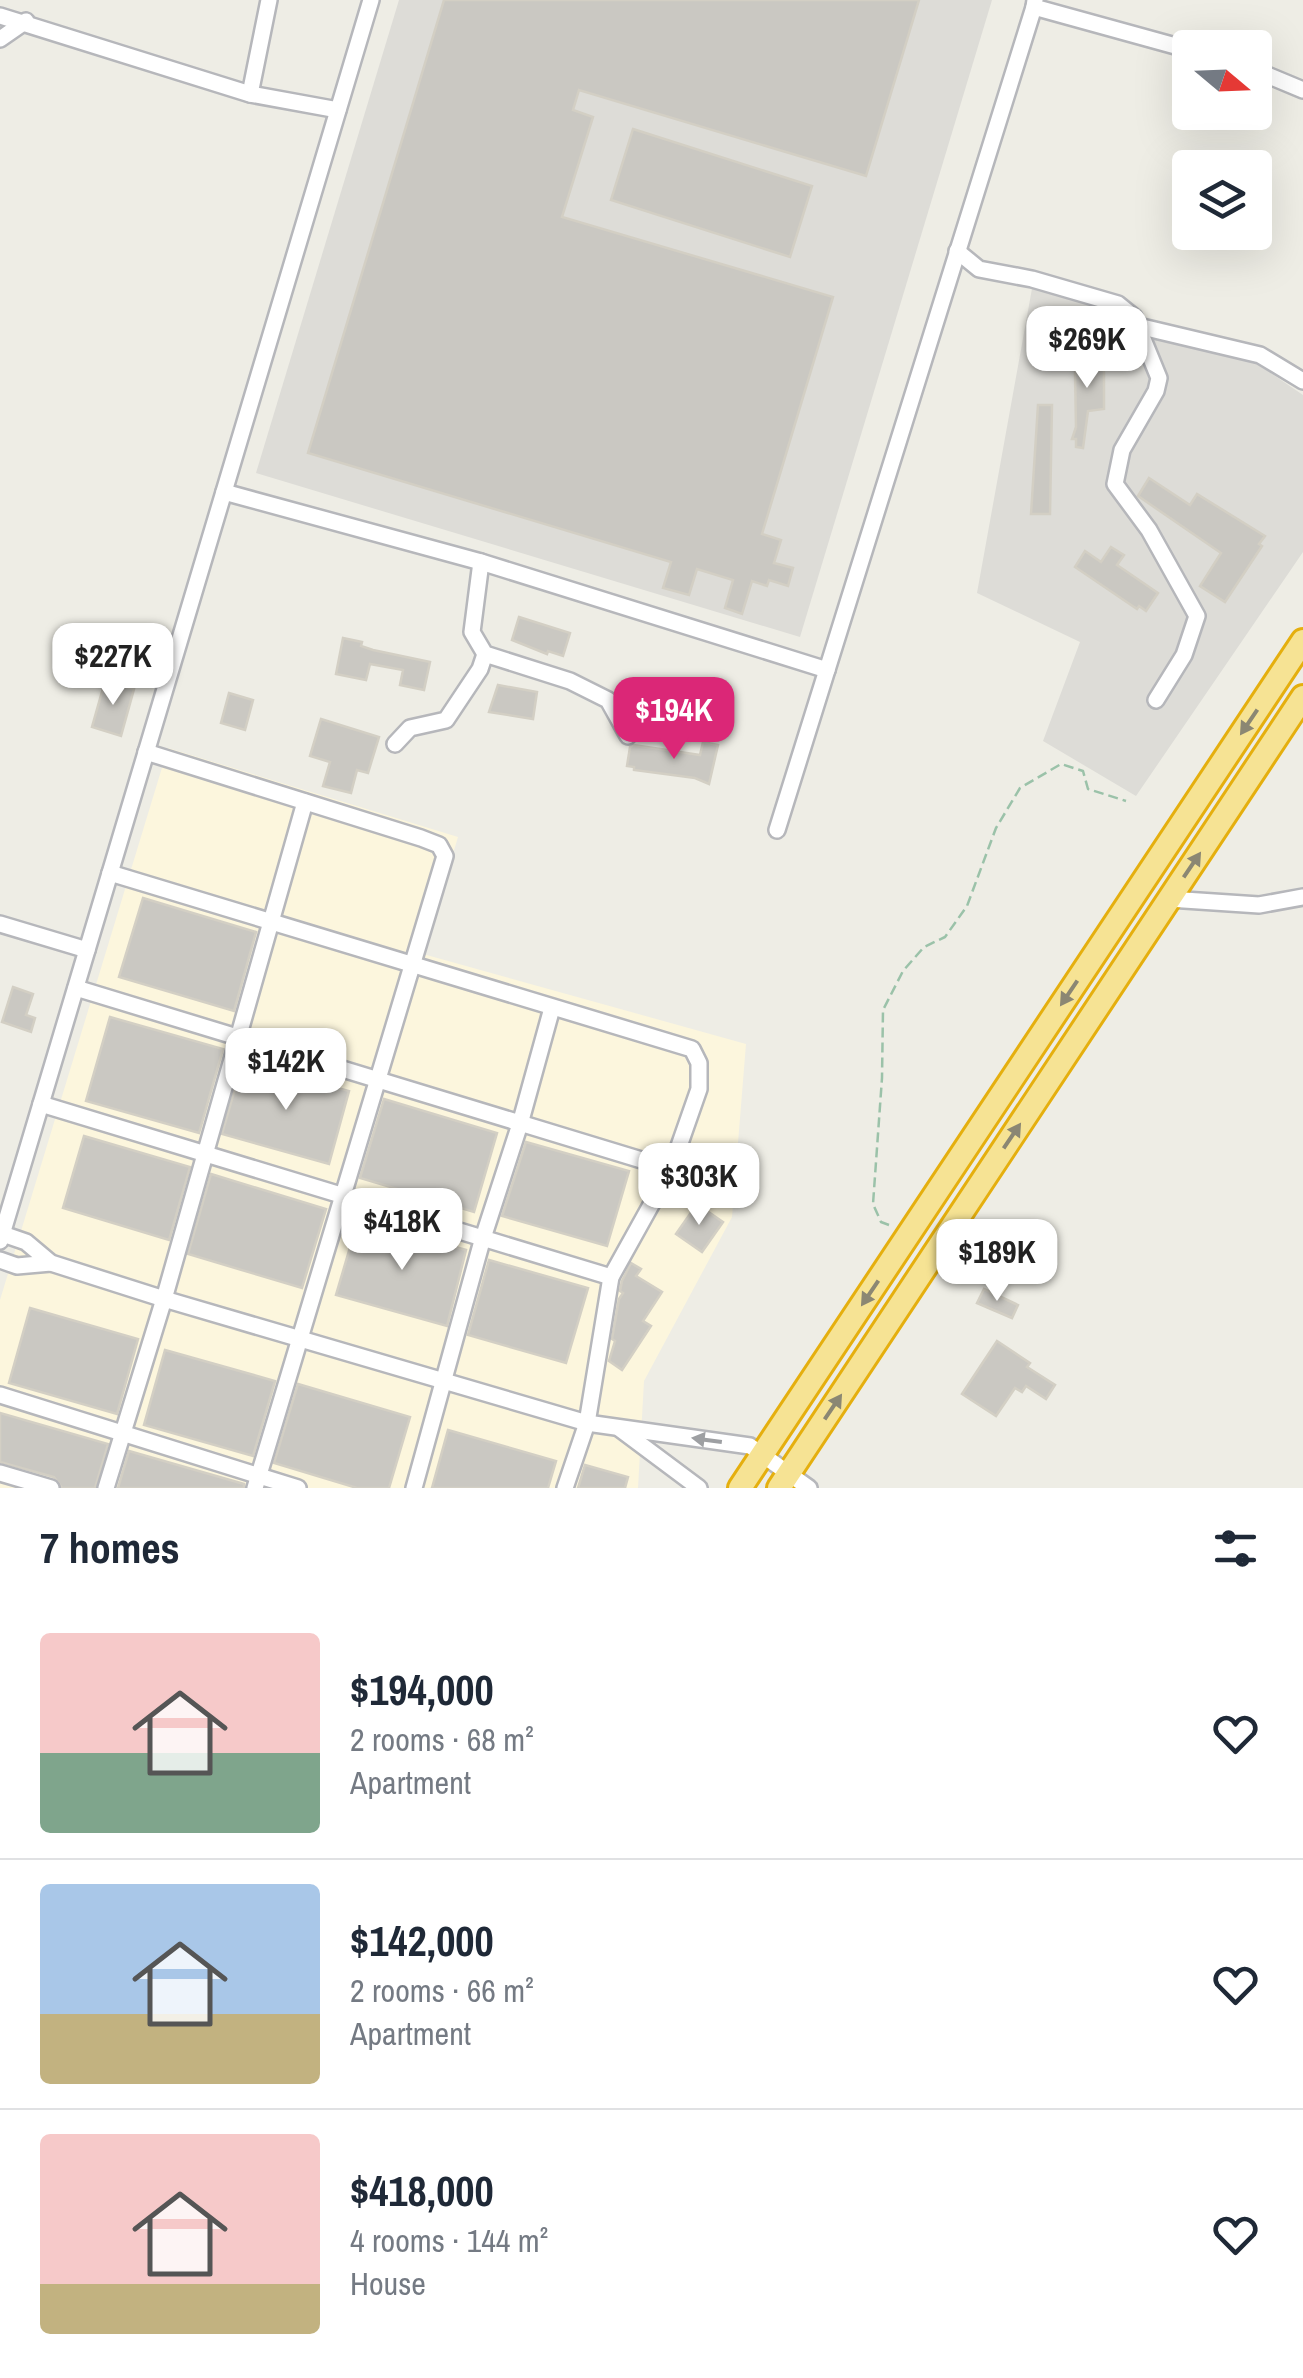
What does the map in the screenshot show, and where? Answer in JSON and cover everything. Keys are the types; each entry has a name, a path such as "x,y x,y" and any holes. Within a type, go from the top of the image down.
{"highway":[{"path":"740,1488 1303,641"},
{"path":"784,1480 1303,698"}],"street":[{"path":"250,94 269,0"},
{"path":"371,0 1,1236 26,1242 51,1263 164,1300 587,1423 750,1446 764,1453 784,1480 809,1488"},
{"path":"776,830 1034,4 1172,45"},
{"path":"0,16 250,94 338,110"},
{"path":"0,39 26,22"},
{"path":"1272,77 1303,90"},
{"path":"957,251 978,269 1032,279 1118,304 1138,326 1159,378 1156,391 1122,450 1115,484 1157,542 1197,616 1184,654 1156,700"},
{"path":"1138,326 1260,356 1303,381"},
{"path":"224,492 355,525 827,670"},
{"path":"480,562 472,632 485,654 570,681 608,700 628,736"},
{"path":"395,744 410,728 446,720 485,654"},
{"path":"146,752 438,846 444,856 257,1482"},
{"path":"106,1488 164,1300 305,802"},
{"path":"110,872 692,1049 700,1063 699,1089 671,1169 611,1277 587,1423 565,1488"},
{"path":"1169,900 1259,905 1303,897"},
{"path":"0,924 87,950"},
{"path":"76,988 671,1169"},
{"path":"414,1488 552,1008"},
{"path":"41,1104 482,1241 611,1277"},
{"path":"0,1260 18,1266 51,1263"},
{"path":"0,1396 121,1433 257,1482 298,1488"},
{"path":"617,1426 699,1488"},
{"path":"0,1473 51,1488"}],"path":[{"path":"909,1234 881,1222 873,1204 883,1010 903,971 924,947 946,937 967,906 996,828 1020,788 1061,764 1083,770 1088,789 1126,801"}],"shaded area":[{"path":"399,0 992,0 800,637 256,473"},
{"path":"1033,283 1243,354 1303,395 1303,552 1136,796 1043,741 1080,642 977,593"},
{"path":"168,748 458,837 423,954 746,1044 732,1217 644,1381 638,1488 0,1488 0,1300"}],"building":[{"path":"444,0 919,0 866,176 579,90 573,110 593,117 562,217 833,297 762,534 781,540 774,563 793,568 788,586 769,580 767,586 752,581 742,614 725,608 733,580 697,569 689,595 663,588 671,562 308,453"},
{"path":"633,129 812,186 790,257 611,200"},
{"path":"1079,342 1092,342 1093,369 1104,369 1104,409 1088,411 1083,448 1076,447 1076,439 1072,439 1076,427 1075,372 1080,372"},
{"path":"1038,405 1052,405 1050,514 1031,514"},
{"path":"1149,478 1190,505 1197,494 1265,536 1225,602 1200,586 1221,553 1138,496"},
{"path":"1111,547 1124,555 1117,565 1158,593 1146,611 1139,606 1137,609 1075,567 1085,551 1101,562"},
{"path":"519,617 570,633 563,656 512,640"},
{"path":"343,638 362,642 361,646 373,650 430,662 424,690 400,685 403,670 370,664 366,680 336,674"},
{"path":"105,681 134,689 121,736 92,727"},
{"path":"498,685 537,692 533,719 489,712"},
{"path":"229,693 253,700 245,730 221,723"},
{"path":"321,719 379,737 368,773 357,770 351,793 323,786 330,762 310,756"},
{"path":"703,742 718,745 709,784 627,766 630,747 634,745 700,755"},
{"path":"143,898 256,932 234,1011 119,977"},
{"path":"13,987 33,994 26,1015 35,1018 31,1032 2,1022"},
{"path":"110,1017 223,1049 199,1133 86,1101"},
{"path":"243,1061 349,1091 329,1164 222,1134"},
{"path":"384,1099 497,1133 474,1212 360,1178"},
{"path":"84,1136 190,1167 169,1240 63,1208"},
{"path":"526,1142 629,1171 607,1246 502,1216"},
{"path":"211,1174 326,1209 302,1288 188,1254"},
{"path":"697,1204 723,1222 702,1252 676,1234"},
{"path":"358,1220 466,1250 447,1326 336,1295"},
{"path":"489,1260 588,1288 566,1363 468,1335"},
{"path":"631,1263 641,1269 636,1276 662,1292 643,1321 651,1326 622,1370 609,1361 622,1281"},
{"path":"984,1289 1018,1305 1012,1318 977,1303"},
{"path":"30,1308 138,1339 117,1414 9,1383"},
{"path":"997,1341 1055,1385 1046,1399 1026,1386 1022,1392 1015,1388 996,1416 962,1394"},
{"path":"165,1350 275,1381 253,1456 144,1425"},
{"path":"298,1384 410,1417 389,1488 357,1488 274,1463"},
{"path":"0,1413 108,1444 95,1488 62,1488 54,1477 0,1462"},
{"path":"448,1430 556,1461 548,1488 432,1488"},
{"path":"129,1451 244,1484 244,1488 118,1488"},
{"path":"585,1465 628,1477 625,1488 578,1488"}]}
